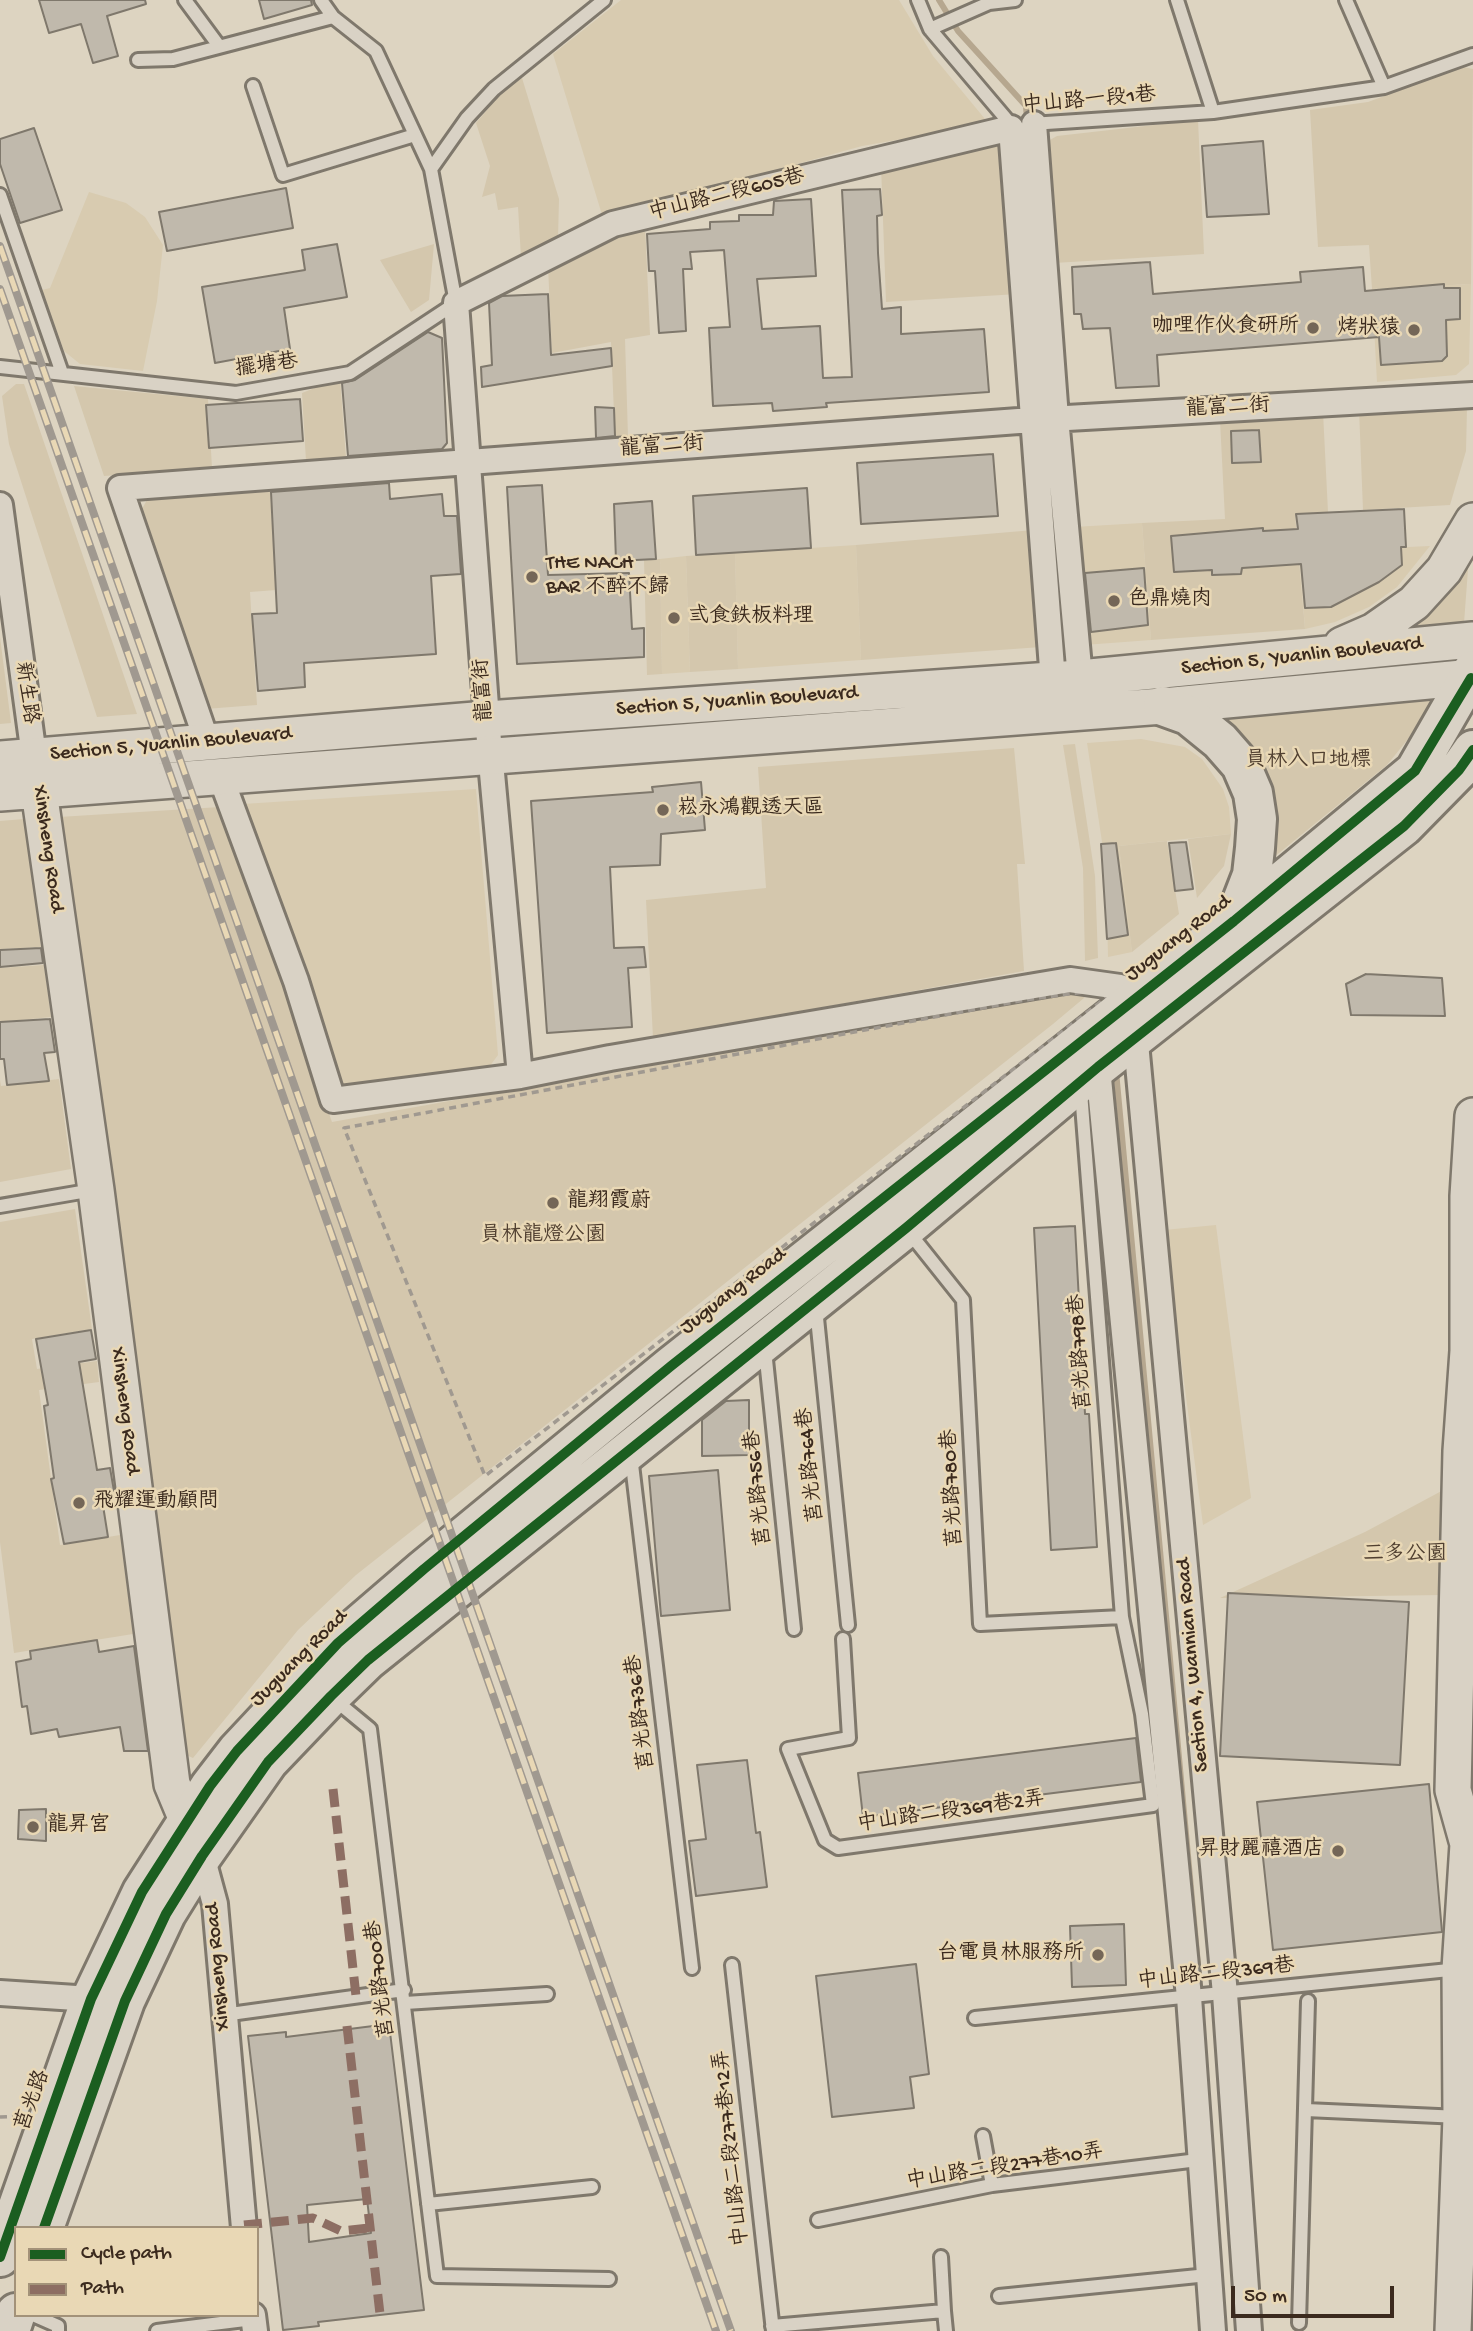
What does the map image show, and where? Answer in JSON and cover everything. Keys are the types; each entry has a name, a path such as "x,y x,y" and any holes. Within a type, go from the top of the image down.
{"main road":[{"path":"1287,659 1352,641 1374,631 1414,603 1444,570 1473,521"},
{"name":"Section 5, Yuanlin Boulevard","path":"0,759 487,719 1067,679 1473,640"},
{"name":"Section 5, Yuanlin Boulevard","path":"0,793 1472,681"},
{"name":"Juguang Road","path":"45,2226 125,2001 166,1914 202,1856 268,1762 368,1660 906,1228 1091,1061 1126,993 1234,921 1415,771 1472,681"},
{"path":"1163,706 1188,715 1220,741 1241,765 1252,793 1258,819 1252,875 1234,921"},
{"path":"1091,1061 1135,1040 1404,826 1459,770 1473,750"},
{"name":"Xinsheng Road","path":"34,756 96,1190 172,1784 202,1856"},
{"name":"Juguang Road","path":"91,1999 142,1892 186,1821 237,1751 338,1643 671,1366 1091,1061"},
{"path":"1453,2331 1461,2117 1460,1969 1471,1839 1453,1790 1461,1451 1470,1350 1468,1196 1473,1116"},
{"name":"莒光路","path":"2,2245 91,1999"}],"street":[{"name":"中山路二段605巷","path":"456,303 613,224 1023,126"},
{"path":"1023,126 1044,419 1067,679"},
{"name":"龍富街","path":"456,303 487,719 520,1076"},
{"name":"龍富二街","path":"207,742 120,488 1044,419 1473,395"},
{"name":"新生路","path":"0,505 34,756"},
{"path":"221,778 296,981 333,1100 520,1076 759,1032 1070,980 1126,993"},
{"name":"Section 4, Wannian Road","path":"1126,993 1135,1040 1225,1994 1249,2331"},
{"name":"Section 4, Wannian Road","path":"1091,1061 1189,1997 1198,2160 1213,2331"},
{"name":"Xinsheng Road","path":"202,1856 215,1904 244,2226"},
{"path":"0,1993 91,1999"}],"lane":[{"path":"185,0 219,46"},
{"path":"431,169 467,118 494,89 604,0"},
{"name":"中山路一段1巷","path":"918,0 930,29 1023,126 1213,112 1384,87 1473,55"},
{"path":"930,29 989,3 1015,0"},
{"path":"1177,0 1213,112"},
{"path":"1346,0 1384,87"},
{"path":"324,1 333,17 376,51 431,169 456,303"},
{"path":"138,60 173,59 333,17"},
{"path":"253,86 283,175 415,135"},
{"path":"0,195 62,373"},
{"name":"擺塘巷","path":"0,367 236,393 350,373 456,303"},
{"name":"莒光路798巷","path":"1091,1061 1122,1618"},
{"path":"0,1206 96,1190"},
{"name":"莒光路780巷","path":"906,1228 963,1300 980,1624 1122,1618"},
{"name":"莒光路764巷","path":"815,1301 848,1625"},
{"name":"莒光路756巷","path":"764,1343 794,1629"},
{"name":"莒光路736巷","path":"630,1452 692,1968"},
{"name":"中山路二段369巷2弄","path":"842,1639 849,1738 788,1749 825,1840 838,1848 1153,1805 1142,1714 1122,1618"},
{"name":"莒光路700巷","path":"331,1696 370,1729 437,2276 609,2279"},
{"name":"中山路二段277巷12弄","path":"732,1965 773,2329 944,2311"},
{"name":"中山路二段369巷","path":"975,2018 1460,1969"},
{"path":"223,2015 404,1996 547,1994"},
{"path":"1299,2323 1308,2001"},
{"path":"1306,2110 1461,2117"},
{"path":"983,2136 992,2185"},
{"name":"中山路二段277巷10弄","path":"818,2220 992,2185 1198,2160"},
{"path":"428,2204 592,2187"},
{"path":"941,2257 946,2331"},
{"path":"999,2295 1208,2275"},
{"path":"38,2317 58,2326 58,2331"},
{"path":"157,2331 254,2322"}],"path":[{"path":"1126,993 1011,1072 485,1476 344,1128 1025,1000 1126,993"}],"shaded area":[{"path":"621,0 899,0 933,56 985,119 982,125 862,146 603,218 553,54"},
{"path":"89,192 126,203 145,217 163,245 157,301 143,371 80,364 64,351 42,290 50,288"},
{"path":"1471,284 1469,364 1456,375 1377,382 1372,289"},
{"path":"1142,523 1151,640 1084,645 1074,527"},
{"path":"856,545 861,660 738,669 735,553"},
{"path":"1430,546 1397,587 1369,607 1335,622 1305,629 1299,552"},
{"path":"686,556 690,672 662,674 660,559"},
{"path":"1141,739 1185,747 1202,759 1223,789 1229,807 1231,834 1119,846 1132,952 1108,957 1106,868 1087,743"},
{"path":"476,789 498,1055 489,1067 352,1091 338,1084 243,804"},
{"path":"1216,1225 1251,1498 1203,1525 1164,1230"}],"green space":[{"path":"1463,67 1473,69 1471,284 1372,289 1369,245 1318,247 1310,110 1368,102"},
{"path":"522,78 559,199 558,238 521,257 518,207 498,210 495,193 482,197 490,166 476,123 502,92"},
{"path":"1198,120 1204,254 1054,263 1045,155 1048,141 1057,136"},
{"path":"996,144 1008,156 1018,294 886,302 881,165"},
{"path":"645,225 650,335 625,339 628,437 615,437 611,342 552,353 548,266 610,237"},
{"path":"434,244 429,300 411,312 380,260"},
{"path":"340,378 346,458 306,461 302,393"},
{"path":"16,384 24,384 137,714 97,717 9,444 2,396"},
{"path":"74,386 208,399 212,468 104,476"},
{"path":"1457,403 1467,408 1466,451 1450,505 1363,510 1359,409"},
{"path":"1323,412 1328,512 1295,514 1305,629 1151,640 1142,523 1225,519 1220,420"},
{"path":"270,490 276,590 250,592 257,705 205,709 138,516 147,500"},
{"path":"1034,530 1041,647 861,660 856,545"},
{"path":"735,553 738,669 690,672 686,556"},
{"path":"1469,556 1464,623 1399,634"},
{"path":"660,559 662,674 647,675 644,560"},
{"path":"0,637 11,723 0,724"},
{"name":"員林入口地標","path":"1431,696 1434,701 1421,723 1387,765 1268,862 1209,715"},
{"path":"1075,744 1095,876 1098,958 1085,961 1083,868 1063,745"},
{"path":"1014,748 1025,864 1017,864 1024,971 653,1038 646,900 766,888 758,767"},
{"name":"員林龍燈公園","path":"220,807 332,1122 1091,986 1084,998 1053,1024 356,1575 298,1630 193,1758 182,1753 59,817"},
{"path":"24,819 41,947 0,949 0,821"},
{"path":"1231,834 1224,866 1197,898 1188,839"},
{"path":"1167,841 1179,914 1132,952 1119,846"},
{"path":"44,965 51,1017 0,1022 0,968"},
{"path":"59,1079 71,1169 0,1182 0,1080 1,1086"},
{"path":"75,1209 92,1329 32,1339 37,1369 97,1361 99,1382 39,1390 60,1545 120,1535 133,1634 14,1653 0,1542 0,1222"},
{"name":"三多公園","path":"1449,1487 1443,1595 1220,1598 1365,1532"}],"building":[{"path":"39,0 145,0 146,4 107,16 118,56 93,63 81,24 49,33"},
{"path":"259,0 311,0 312,5 264,19"},
{"path":"34,128 62,210 20,223 0,164 0,139"},
{"path":"1263,141 1269,214 1207,217 1202,146"},
{"path":"286,188 293,228 167,251 159,212"},
{"path":"880,189 882,215 877,216 882,309 901,307 901,334 984,329 989,392 826,403 827,407 773,411 772,403 713,406 709,328 730,327 724,250 690,252 692,269 683,269 686,331 659,333 655,271 649,271 647,234 710,229 710,222 739,221 739,215 773,215 774,201 811,199 816,276 757,279 762,329 820,326 823,378 852,377 842,190"},
{"path":"337,244 347,297 284,308 290,349 215,363 202,287 305,270 302,250"},
{"path":"1150,262 1153,294 1301,282 1300,272 1363,267 1365,291 1444,284 1444,288 1460,288 1460,319 1446,320 1447,356 1442,361 1381,365 1379,337 1157,355 1159,386 1116,388 1110,328 1083,329 1081,314 1074,314 1072,267"},
{"path":"548,294 551,355 611,348 612,366 482,387 481,367 492,365 489,303 502,296"},
{"path":"428,332 442,338 447,443 442,449 348,456 342,383 355,380"},
{"path":"300,399 303,441 209,448 206,405"},
{"path":"595,407 614,408 615,436 596,438"},
{"path":"1259,430 1261,462 1232,463 1231,431"},
{"path":"993,454 998,516 861,524 857,463"},
{"path":"389,483 390,499 442,494 444,516 457,516 461,574 431,576 436,654 304,663 305,687 258,691 252,614 277,613 271,492"},
{"path":"542,485 548,575 629,573 632,629 644,628 644,657 517,664 507,487"},
{"path":"807,488 811,548 696,555 693,496"},
{"path":"652,501 656,559 616,561 614,504"},
{"path":"1404,509 1406,547 1401,547 1402,565 1379,582 1331,607 1305,608 1301,564 1242,568 1241,574 1212,575 1212,570 1174,572 1171,536 1263,528 1263,531 1298,529 1296,514"},
{"path":"1144,568 1148,625 1091,632 1085,573"},
{"path":"701,782 705,830 661,834 660,865 610,867 614,948 644,947 646,967 628,968 632,1027 547,1033 531,801 653,792 652,787"},
{"path":"1186,842 1193,889 1175,891 1169,843"},
{"path":"1116,843 1128,935 1107,939 1101,844"},
{"path":"41,948 43,963 0,967 0,950"},
{"path":"1366,974 1442,978 1445,1016 1351,1015 1346,984"},
{"path":"50,1019 55,1052 44,1053 49,1081 7,1085 4,1059 0,1059 0,1022"},
{"path":"1075,1226 1085,1414 1089,1414 1097,1547 1051,1550 1034,1228"},
{"path":"91,1330 96,1359 79,1362 97,1470 110,1468 114,1491 101,1493 108,1537 64,1544 51,1479 54,1478 44,1406 48,1405 36,1339"},
{"path":"749,1400 749,1455 702,1456 702,1420 726,1401"},
{"path":"718,1470 730,1610 661,1616 649,1476"},
{"path":"1228,1593 1409,1602 1400,1765 1220,1756"},
{"path":"97,1640 99,1652 134,1646 148,1751 124,1751 120,1727 59,1737 57,1729 31,1734 27,1706 22,1707 16,1662 31,1659 30,1651"},
{"path":"1136,1738 1141,1782 863,1817 858,1773"},
{"path":"747,1760 756,1833 760,1832 767,1887 696,1896 689,1841 706,1839 697,1765"},
{"path":"1429,1784 1442,1932 1273,1950 1257,1802"},
{"path":"46,1809 46,1841 18,1839 19,1810"},
{"name":"台電員林服務所","path":"1124,1924 1126,1985 1072,1987 1070,1926"},
{"path":"916,1964 929,2074 910,2077 914,2108 832,2117 816,1976"},
{"path":"389,2024 424,2310 318,2322 319,2326 283,2330 248,2036 286,2032 286,2037","holes":["367,2199 371,2233 309,2242 307,2205"]}],"waterway":[{"path":"939,0 958,31 1026,106 1027,122"},
{"path":"1116,1071 1201,1997"}],"railway":[{"path":"0,246 731,2331"},
{"path":"0,289 716,2331"}],"marked path":[{"path":"333,1789 356,1996"},
{"path":"347,2026 380,2314"},
{"path":"244,2225 313,2218 341,2231 370,2228"}],"cycle path":[{"path":"0,2257 91,1999 142,1892 210,1786 237,1751 338,1643 424,1569 671,1366 1234,921 1415,771 1471,678"},
{"path":"45,2226 125,2001 166,1914 202,1856 268,1762 331,1696 368,1660 906,1228 1098,1067 1404,826 1459,770 1473,750"}],"place":[{"name":"咖哩作伙食研所","path":"1313,328"},
{"name":"烤狀猿","path":"1414,330"},
{"name":"THE NACH BAR 不醉不歸","path":"532,577"},
{"name":"色鼎燒肉","path":"1114,601"},
{"name":"弎食鉄板料理","path":"674,618"},
{"name":"崧永鴻觀透天區","path":"663,810"},
{"name":"龍翔霞蔚","path":"553,1203"},
{"name":"飛耀運動顧問","path":"79,1503"},
{"name":"龍昇宮","path":"33,1827"},
{"name":"昇財麗禧酒店","path":"1338,1851"},
{"name":"台電員林服務所","path":"1098,1955"}]}
